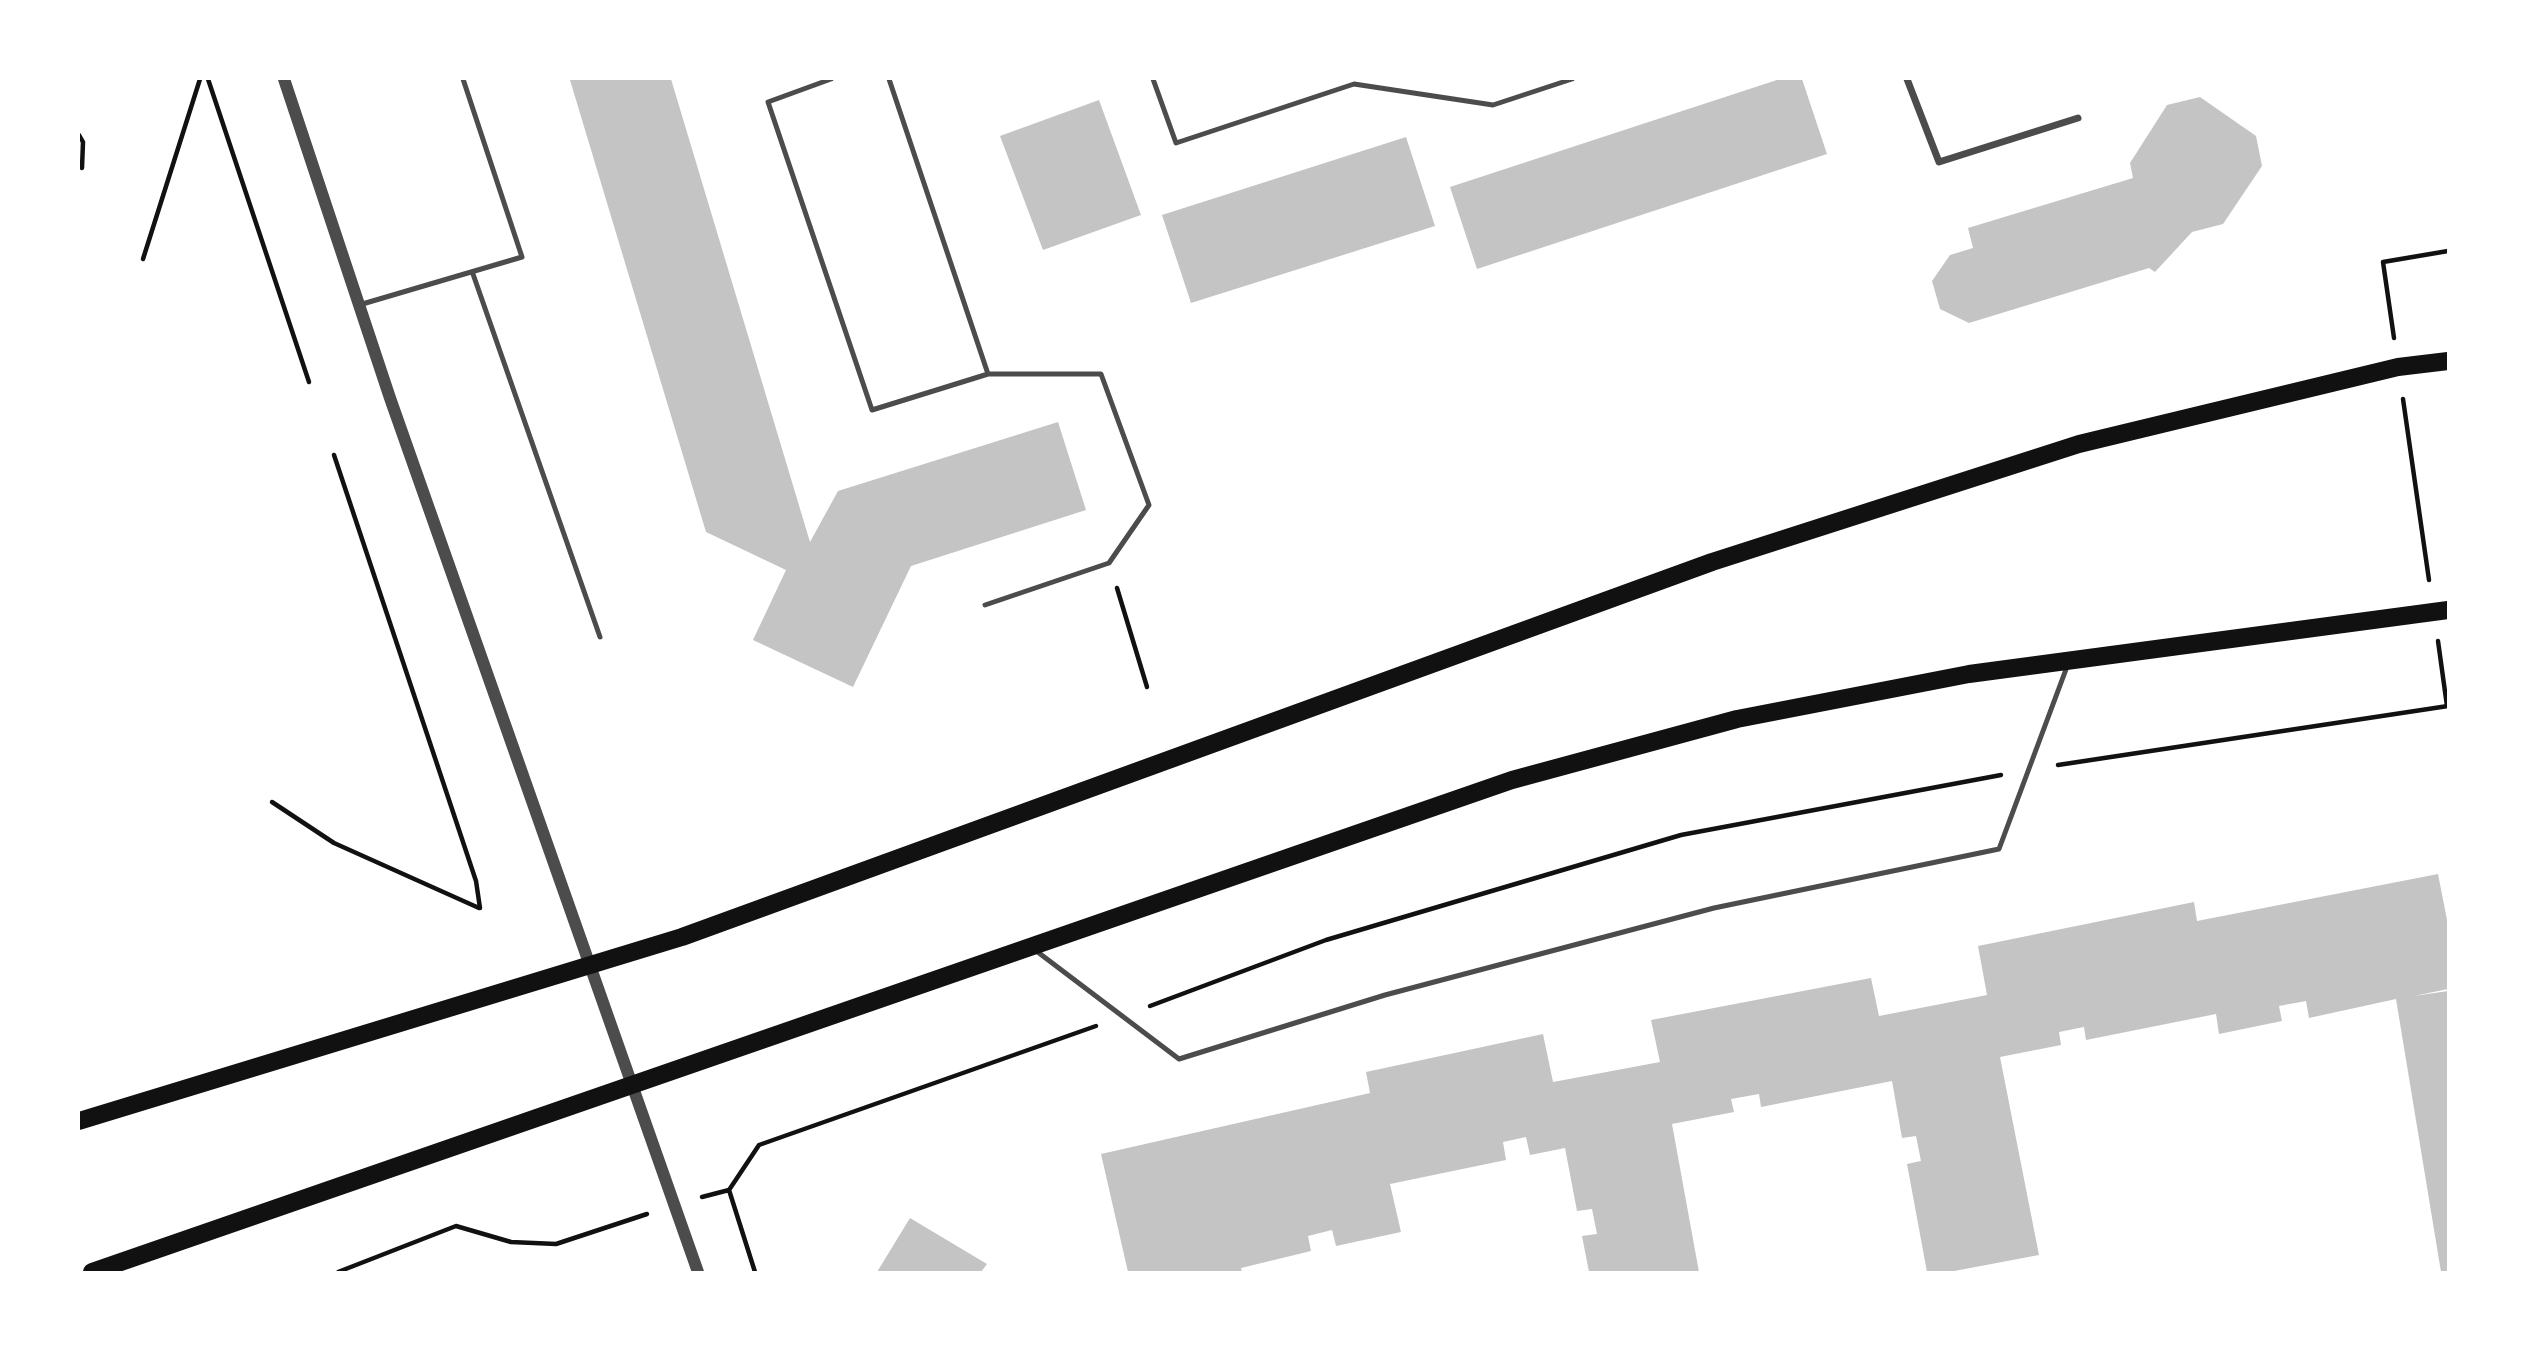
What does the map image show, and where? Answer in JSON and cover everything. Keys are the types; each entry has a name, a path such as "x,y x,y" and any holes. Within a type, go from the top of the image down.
{"main road":[{"path":"79,1121 694,933 1726,558 2079,444 2398,367 2448,361"},
{"path":"92,1272 1512,780 1737,719 1969,674 2441,610"}],"street":[{"path":"284,79 359,305 698,1272"},
{"path":"1907,79 1939,162 2078,118"}],"lane":[{"path":"359,305 472,274 522,257 463,79"},
{"path":"831,79 768,102 872,410 988,374 1101,374 1149,505 1110,563 985,605"},
{"path":"889,79 988,374"},
{"path":"1153,79 1175,143 1354,84 1493,105 1572,79"},
{"path":"472,274 600,637"},
{"path":"1030,946 1179,1059 1385,995 1714,908 1999,849 2069,662"}],"path":[{"path":"143,259 200,79"},
{"path":"208,79 309,382"},
{"path":"79,135 83,142 82,167"},
{"path":"338,1272 456,1226 511,1242 556,1244 729,1190 759,1145 1124,1016 1326,940 1681,835 2031,769 2448,706 2441,610 2398,367 2383,262 2448,251"},
{"path":"272,802 334,842 480,908 476,881 334,455"},
{"path":"1110,563 1147,687"},
{"path":"729,1190 755,1272"}],"building":[{"path":"671,79 810,542 838,491 1058,422 1086,510 911,566 853,687 753,640 786,570 706,532 570,80"},
{"path":"1780,79 1802,79 1827,154 1477,269 1450,187"},
{"path":"2200,97 2256,136 2262,166 2223,224 2192,232 2155,272 2149,268 1969,323 1940,309 1932,281 1950,255 1973,248 1968,228 2133,178 2130,163 2167,105"},
{"path":"1099,100 1141,215 1043,250 1000,136"},
{"path":"1406,137 1435,226 1191,303 1162,215"},
{"path":"2438,874 2448,925 2448,989 2414,996 2448,991 2448,1272 2441,1272 2396,999 2309,1018 2306,1001 2279,1006 2282,1021 2219,1034 2216,1014 2086,1040 2084,1027 2059,1032 2061,1045 2000,1057 2039,1255 1949,1272 1927,1272 1907,1164 1921,1161 1916,1136 1902,1138 1892,1081 1761,1107 1759,1094 1731,1099 1734,1112 1672,1124 1699,1272 1589,1272 1582,1236 1597,1234 1592,1209 1577,1211 1565,1148 1530,1155 1526,1137 1503,1142 1506,1160 1390,1184 1401,1232 1336,1246 1332,1230 1308,1236 1311,1251 1241,1268 1242,1272 1128,1272 1101,1154 1370,1093 1366,1072 1543,1034 1553,1082 1660,1062 1651,1020 1871,978 1879,1016 1987,995 1978,946 2194,902 2197,921"},
{"path":"910,1218 987,1264 981,1272 877,1272"}]}
